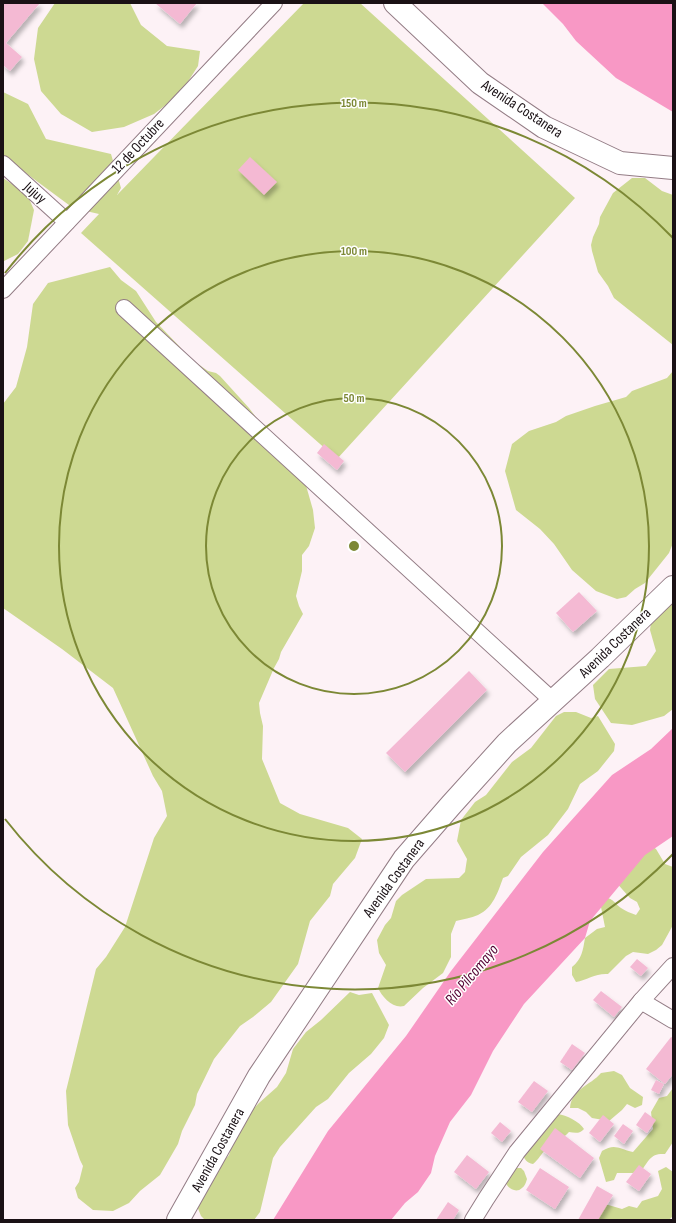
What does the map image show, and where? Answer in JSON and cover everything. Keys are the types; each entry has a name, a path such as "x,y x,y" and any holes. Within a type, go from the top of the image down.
{"street":[{"name":"12 de Octubre","path":"3,290 274,3"},
{"name":"Avenida Costanera","path":"395,3 480,83 544,127 620,163 673,168"},
{"name":"Jujuy","path":"3,164 67,222"},
{"path":"124,308 553,701"},
{"name":"Avenida Costanera","path":"178,1220 259,1076 404,859 508,743 673,588"},
{"path":"474,1220 517,1152 641,1001 673,966"},
{"path":"641,1001 673,1020"}],"green space":[{"path":"55,3 130,3 141,25 167,46 200,51 198,66 180,94 154,114 124,127 92,132 61,114 41,91 34,59 38,28"},
{"path":"304,3 360,3 575,198 337,459 81,233 99,214 73,208 23,171 3,165 3,92 28,104 46,139 111,154 121,188 117,195"},
{"path":"3,178 27,194 34,210 28,241 18,254 4,261 3,261"},
{"path":"632,178 645,178 662,191 673,195 673,345 614,298 598,272 592,251 591,245 600,217 613,193"},
{"path":"110,267 121,280 136,291 156,322 180,347 185,355 208,371 216,373 220,376 249,408 305,482 313,510 315,528 309,546 302,555 302,571 296,596 303,614 281,652 259,703 263,726 262,759 280,803 300,814 348,828 362,839 355,858 333,884 330,896 310,921 298,964 271,1002 240,1026 214,1059 197,1094 195,1105 182,1131 178,1144 160,1175 140,1191 129,1203 113,1211 93,1210 78,1198 75,1188 79,1182 83,1166 68,1125 66,1091 96,969 106,957 125,927 154,838 167,816 162,791 153,776 113,688 62,649 3,608 3,404 16,387 27,347 33,304 48,283"},
{"path":"673,371 673,543 669,553 645,583 626,597 617,599 596,591 572,570 554,544 540,529 516,510 505,471 512,444 529,431 556,422 566,416 626,397 632,391 667,378"},
{"path":"673,601 673,709 664,716 632,725 611,723 595,699 593,685 609,669 646,666 656,651 650,630 651,623"},
{"path":"564,712 576,712 591,718 598,716 615,744 614,751 598,771 580,784 568,809 548,835 521,857 508,876 503,878 494,899 488,908 478,915 456,921 451,934 451,957 443,973 423,988 404,1006 396,1006 388,1002 378,988 386,965 379,953 377,940 385,925 391,918 396,901 402,895 426,879 459,878 465,872 467,859 457,841 461,820 475,802 486,795 512,762 531,748 556,716"},
{"path":"642,839 656,849 665,864 673,867 673,925 662,945 656,950 648,954 633,952 626,956 608,974 599,975 576,982 572,975 572,967 580,957 585,938 597,929 605,927 599,897 610,899 623,909 636,915 640,909 637,902 630,898 606,871"},
{"path":"350,992 359,995 372,993 389,1025 384,1038 371,1054 349,1073 328,1099 316,1107 280,1147 273,1158 260,1212 254,1220 205,1220 201,1216 197,1206 207,1180 229,1155 243,1119 277,1087 286,1073 293,1049 306,1032 321,1020"},
{"path":"614,1071 622,1075 630,1088 643,1097 642,1105 635,1108 627,1104 609,1121 592,1118 586,1112 578,1108 570,1108 571,1101 574,1096 582,1088 601,1073"},
{"path":"673,1088 673,1142 665,1154 653,1156 641,1171 633,1173 617,1173 614,1180 606,1182 599,1158 602,1151 610,1147 617,1147 633,1152 653,1129 651,1112 659,1098 667,1096"},
{"path":"558,1114 572,1119 584,1129 575,1133 569,1132 546,1149 533,1164 527,1162 522,1153"},
{"path":"666,1167 673,1172 673,1216 669,1220 591,1220 605,1204 622,1209 629,1206 637,1208 642,1201 658,1196 662,1189 658,1171"},
{"path":"516,1168 521,1168 524,1171 527,1179 524,1186 520,1190 510,1188 505,1181 511,1171"}],"water":[{"path":"542,3 673,3 673,112 616,78 576,41 563,24"},
{"name":"Río Pilcomayo","path":"673,728 673,836 645,855 590,921 585,938 524,1004 493,1051 471,1095 450,1122 435,1156 431,1173 418,1192 405,1203 391,1220 273,1220 328,1131 406,1036 451,971 543,852 612,775 651,749"}],"building":[{"path":"3,3 40,3 6,43 22,57 10,71 3,65"},
{"path":"155,3 197,3 180,24"},
{"path":"250,157 277,182 264,195 238,170"},
{"path":"324,444 344,461 337,470 317,453"},
{"path":"579,592 597,611 573,632 556,613"},
{"path":"469,671 487,690 405,772 386,753"},
{"path":"637,959 648,968 641,976 630,967"},
{"path":"601,991 622,1007 614,1017 593,1000"},
{"path":"671,1037 673,1038 673,1074 665,1084 646,1069"},
{"path":"572,1044 585,1053 572,1070 560,1062"},
{"path":"656,1080 664,1084 659,1094 651,1090"},
{"path":"534,1081 548,1091 532,1112 518,1102"},
{"path":"645,1112 656,1120 647,1133 636,1125"},
{"path":"603,1115 614,1124 600,1142 589,1133"},
{"path":"500,1122 511,1131 502,1142 491,1133"},
{"path":"623,1124 633,1131 624,1144 614,1136"},
{"path":"555,1128 594,1158 580,1178 540,1149"},
{"path":"467,1155 489,1172 476,1189 454,1172"},
{"path":"639,1165 651,1174 639,1191 626,1182"},
{"path":"540,1168 569,1187 555,1209 526,1190"},
{"path":"597,1186 613,1195 598,1220 578,1220"},
{"path":"448,1202 459,1210 453,1220 436,1220"}]}
